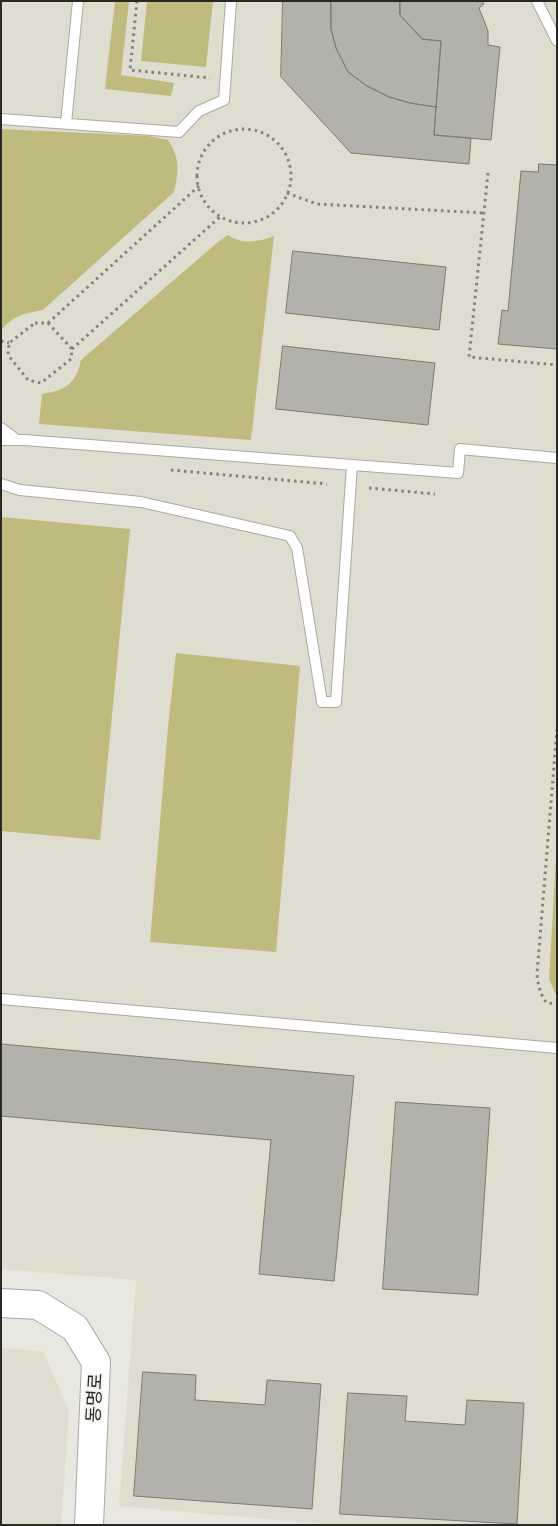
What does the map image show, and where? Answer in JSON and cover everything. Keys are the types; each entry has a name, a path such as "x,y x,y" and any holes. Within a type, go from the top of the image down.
{"main road":[{"name":"동명로","path":"1,1303 38,1305 75,1328 96,1362 89,1525"}],"lane":[{"path":"66,123 78,1"},
{"path":"1,119 179,132 199,111 224,100 231,1"},
{"path":"537,1 557,41"},
{"path":"1,428 18,440"},
{"path":"1,440 458,473 460,449 557,458"},
{"path":"1,484 20,490 141,502 290,536 297,548 322,702 336,702 352,465"},
{"path":"1,999 557,1048"}],"path":[{"path":"137,1 130,70 226,79"},
{"path":"247,129 263,133 276,142 286,154 291,170 290,186 287,193 284,201 273,213 260,220 246,223 231,221 221,216 207,204 199,186 200,162 206,149 216,138 231,131 247,129"},
{"path":"488,173 469,357 557,365"},
{"path":"8,343 35,323 48,323 199,186"},
{"path":"287,193 317,204 484,213"},
{"path":"8,343 8,356 28,380 41,383 71,359 72,350 221,216"},
{"path":"48,323 72,350"},
{"path":"1,341 8,343"},
{"path":"170,470 327,484"},
{"path":"368,488 435,494"},
{"path":"557,729 537,974 543,998 547,1003 557,1004"}],"shaded area":[{"path":"1,1 554,1 557,6 557,1525 333,1525 119,1506 136,1280 1,1269"},
{"path":"115,1 129,1 121,75 174,83 171,96 105,89"},
{"path":"147,1 213,1 206,67 141,61"},
{"path":"1,129 149,136 168,140 175,153 177,178 174,192 43,310 20,316 1,330"},
{"path":"228,235 239,240 251,242 274,236 251,440 39,424 42,394 64,388 69,384 76,375 81,360"},
{"path":"1,517 130,529 100,840 1,831"},
{"path":"176,653 300,666 276,952 150,942"},
{"path":"557,840 557,993 555,993 549,979"},
{"path":"1,1348 44,1352 69,1412 61,1525 1,1525"}],"building":[{"path":"283,1 331,1 331,29 336,48 348,72 367,86 389,97 436,107 434,135 471,138 469,164 351,153 281,77"},
{"path":"331,1 400,1 400,15 422,39 441,41 436,107 389,97 367,86 348,72 336,48 331,29"},
{"path":"400,1 482,1 484,4 479,8 488,31 488,45 500,47 491,140 434,135 441,41 422,39 400,15"},
{"path":"539,164 557,165 557,349 498,344 502,310 508,311 521,171 538,172"},
{"path":"293,251 446,267 439,330 286,313"},
{"path":"283,346 435,363 428,425 276,409"},
{"path":"1,1044 354,1076 334,1281 259,1274 271,1140 1,1116"},
{"path":"396,1102 490,1108 478,1295 383,1289"},
{"path":"143,1372 196,1375 195,1400 265,1405 267,1380 321,1384 312,1509 134,1496"},
{"path":"348,1393 407,1396 405,1421 465,1425 467,1400 524,1403 517,1524 340,1514"}]}
